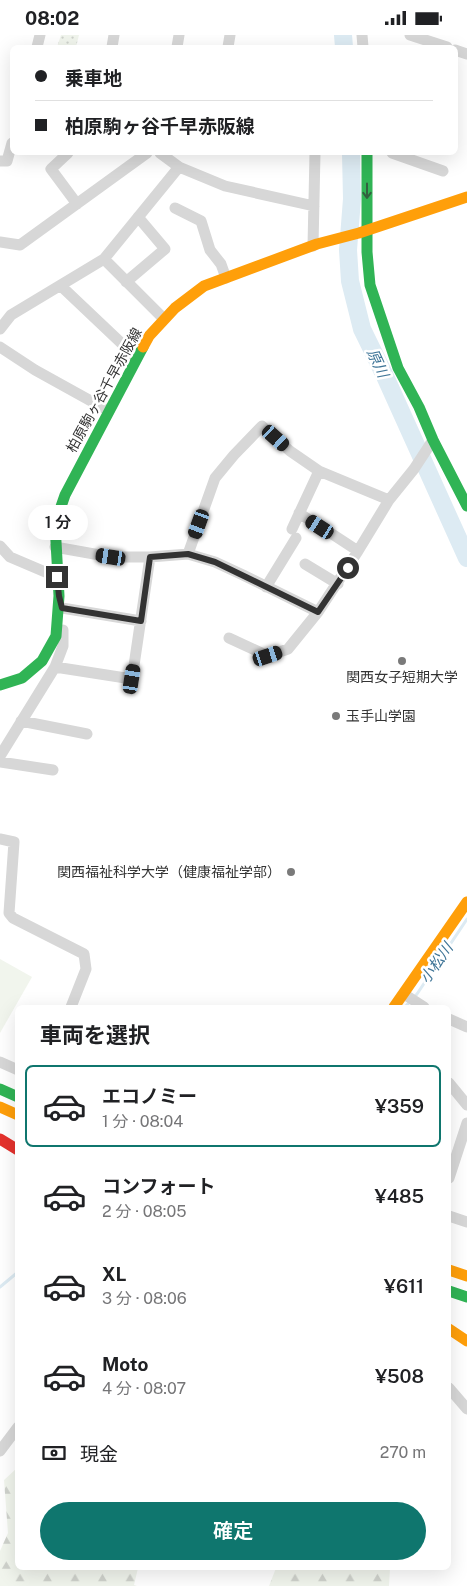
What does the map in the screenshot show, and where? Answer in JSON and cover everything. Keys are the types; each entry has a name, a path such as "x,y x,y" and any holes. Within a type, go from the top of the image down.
{"main road":[{"path":"367,155 363,231 370,285 398,368 419,407 431,444 467,507"},
{"name":"柏原駒ヶ谷千早赤阪線","path":"0,685 22,678 42,661 56,636 59,596 55,525 65,495 149,336 164,319 204,286 315,245 467,197"},
{"path":"396,1005 467,902"},
{"path":"0,1089 15,1096"},
{"path":"0,1107 15,1114"},
{"path":"0,1139 15,1148"},
{"path":"451,1271 467,1276"},
{"path":"452,1292 467,1297"},
{"path":"452,1292 467,1302"},
{"path":"451,1330 467,1341"}],"street":[{"path":"410,35 441,45"},
{"path":"0,161 7,161 10,150"},
{"path":"66,155 51,169 77,204"},
{"path":"0,242 20,245 144,155"},
{"path":"163,155 179,167 225,186 314,206"},
{"path":"315,155 315,245"},
{"path":"398,155 443,171"},
{"path":"0,329 11,315 104,259 179,167"},
{"path":"175,208 201,221 210,251 220,264 226,278"},
{"path":"126,281 165,249 138,217"},
{"path":"104,259 164,319"},
{"path":"61,285 137,358"},
{"path":"0,347 35,370 109,411"},
{"path":"188,554 215,478 262,426 290,451 319,471 389,500"},
{"path":"229,638 268,656 288,649 338,584 389,500 431,444"},
{"path":"266,587 294,534 299,513 319,471"},
{"path":"299,513 358,551"},
{"path":"0,546 10,557 57,577"},
{"path":"55,547 111,557 150,557 188,554 215,562 318,612"},
{"path":"55,667 132,679 150,557"},
{"path":"305,564 338,584"},
{"path":"0,756 55,667 63,645 62,608 59,596"},
{"path":"62,608 141,621"},
{"path":"21,721 87,734"},
{"path":"0,762 53,770"},
{"path":"0,839 14,842 9,913 13,918 84,954 86,969 72,1005"},
{"path":"404,994 419,1005"},
{"path":"451,1020 467,1027"},
{"path":"0,1062 15,1069"},
{"path":"451,1085 467,1105"},
{"path":"451,1168 467,1123"},
{"path":"451,1217 467,1222"},
{"path":"451,1390 467,1409"},
{"path":"0,1451 15,1431"}],"green space":[{"path":"61,35 79,35 76,45 58,45"},
{"path":"0,959 32,977 0,1033"},
{"path":"15,1470 15,1570 138,1570 134,1585 137,1586 0,1586 0,1551 8,1533 4,1480"},
{"path":"275,1570 390,1570 389,1586 269,1586"}],"waterway":[{"name":"原川","path":"343,35 344,45"},
{"name":"原川","path":"351,155 352,199 348,250 350,281 362,329 467,558"},
{"name":"小松川","path":"407,1005 417,994 467,919"},
{"name":"小松川","path":"0,1287 15,1274"}],"traffic: fast":[{"path":"367,155 367,252 370,285 398,368 467,506"},
{"path":"0,685 22,678 42,661 56,636 59,596 55,524 65,495 143,347"},
{"path":"0,1089 15,1096"},
{"path":"451,1292 467,1297"}],"traffic: slow":[{"path":"143,347 149,336 175,308 204,286 317,244 359,233 467,197"},
{"path":"395,1005 467,902"},
{"path":"0,1107 15,1114"},
{"path":"451,1271 467,1276"},
{"path":"451,1330 467,1341"}],"traffic: jam":[{"path":"0,1139 15,1148"}],"place":[{"name":"関西女子短期大学","path":"402,661"},
{"name":"玉手山学園","path":"336,716"},
{"name":"関西福祉科学大学（健康福祉学部）","path":"291,872"}],"route":[{"path":"57,577 62,608 141,621 150,557 188,554 215,562 318,612 348,568"}]}
